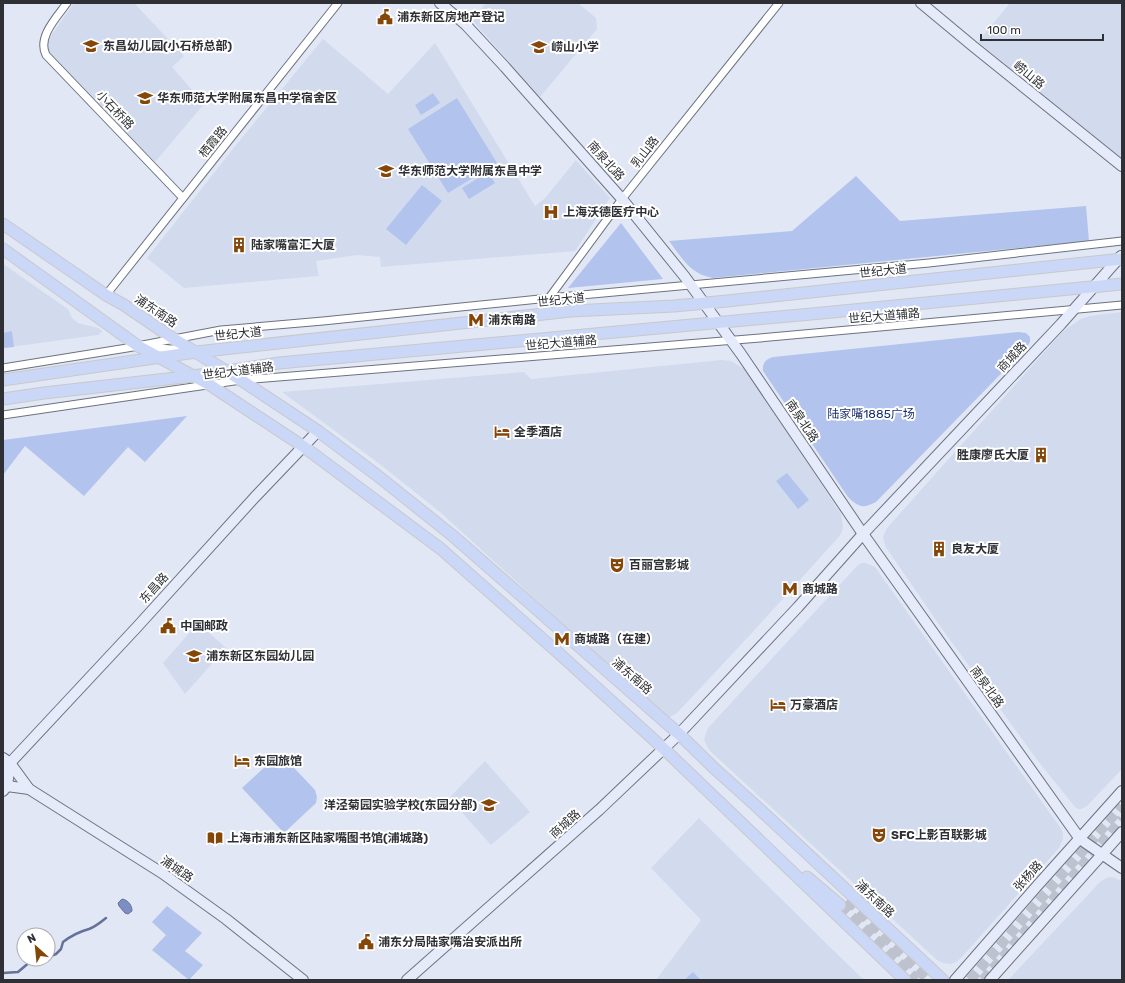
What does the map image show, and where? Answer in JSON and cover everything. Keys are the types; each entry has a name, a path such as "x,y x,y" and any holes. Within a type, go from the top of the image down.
{"main road":[{"name":"浦东南路","path":"3,224 106,295 124,305 174,339 242,380 318,431 453,536 679,734 944,980"},
{"name":"浦东南路","path":"3,249 138,346 210,385 304,447 441,549 664,749 905,980"},
{"name":"世纪大道","path":"3,380 196,352 571,311 704,303 1121,258"},
{"path":"3,399 193,376 280,363 718,322 822,314 1122,284"},
{"name":"浦东南路","path":"737,819 844,902 754,804"}],"street":[{"name":"小石桥路","path":"66,3 43,39 46,55 183,198"},
{"name":"栖霞路","path":"106,295 338,3"},
{"name":"南泉北路","path":"440,3 466,25 481,41 622,199 691,285 731,340 863,534 1080,838 1122,868"},
{"name":"乳山路","path":"549,298 622,199 779,3"},
{"name":"崂山路","path":"921,3 1122,166"},
{"name":"世纪大道辅路","path":"3,368 138,346 221,330 929,263 1122,242"},
{"name":"商城路","path":"407,980 600,810 679,734 798,607 863,534 1075,309 1121,258"},
{"path":"549,298 571,311"},
{"name":"世纪大道辅路","path":"3,415 242,380 731,340 1122,305"},
{"name":"世纪大道辅路","path":"138,346 196,352"},
{"name":"东昌路","path":"5,762 137,627 255,497 318,431"},
{"path":"4,787 5,762"},
{"name":"浦城路","path":"5,762 29,790 162,874 226,919 303,980"},
{"name":"浦城路","path":"4,787 29,790"},
{"name":"张杨路","path":"955,980 1122,791"},
{"path":"990,980 1122,832"}],"shaded area":[{"path":"74,3 134,3 184,56 172,67 204,104 155,162 49,53 47,49 50,37"},
{"name":"崂山小学","path":"486,3 578,3 596,18 597,29 540,97 472,20"},
{"path":"1010,3 1122,3 1122,159 978,42"},
{"name":"华东师范大学附属东昌中学","path":"323,39 388,94 435,43 535,206 545,198 576,160 610,198 575,251 381,267 380,257 357,255 316,261 319,276 184,288 147,258 236,145"},
{"path":"3,264 68,309 72,318 78,323 98,328 102,331 101,333 98,335 3,348"},
{"path":"1122,312 1122,769 1087,806 1078,809 1038,761 940,626 885,546 883,537 887,528 1064,330 1081,319 1090,316"},
{"path":"721,360 731,361 746,370 841,514 843,527 841,534 836,540 750,635 677,713 670,717 663,715 440,512 377,462 282,392 524,372 531,379"},
{"path":"861,563 866,563 875,567 1062,830 1063,839 1059,848 961,958 950,964 937,960 709,750 704,739 708,728"},
{"name":"浦东新区东园幼儿园","path":"198,623 226,648 185,694 163,663"},
{"name":"洋泾菊园实验学校(东园分部)","path":"485,761 530,812 491,845 449,798"},
{"path":"699,818 864,980 656,980 701,920 651,868"},
{"path":"1112,877 1122,881 1122,980 1008,980 1100,882 1106,878"},
{"path":"122,899 128,902 131,907 132,911 128,914 125,913 119,906 118,903"}],"green space":[{"path":"433,93 440,103 421,115 415,105"},
{"path":"457,98 497,163 448,193 408,129"},
{"path":"488,172 495,183 469,199 462,188"},
{"path":"856,176 900,221 1086,206 1089,241 713,278 698,273 692,269 669,241 792,231"},
{"path":"422,185 442,201 406,245 386,229"},
{"path":"621,223 663,279 568,288"},
{"path":"12,331 14,347 3,348 3,333"},
{"name":"陆家嘴1885广场","path":"1019,332 1026,333 1030,337 1030,342 1026,348 876,502 868,506 858,505 848,497 763,371 765,362 773,357"},
{"path":"187,416 145,462 128,447 84,496 25,446 3,475 3,440"},
{"path":"787,473 809,500 798,509 776,481"},
{"path":"280,753 315,790 317,797 316,803 284,833 242,788"},
{"path":"167,906 202,933 185,951 203,965 189,980 152,950 166,935 152,922"},
{"path":"693,972 701,980 684,980"}],"waterway":[{"path":"56,954 61,949 63,942 69,937 93,927 106,918"},
{"path":"3,973 18,972 24,967"}],"tunnel":[{"path":"970,980 1122,806"},
{"path":"983,980 1122,819"},
{"path":"848,899 929,980"},
{"path":"840,905 916,980"}],"place":[{"name":"浦东新区房地产登记","path":"385,17"},
{"name":"东昌幼儿园(小石桥总部)","path":"91,46"},
{"name":"崂山小学","path":"539,47"},
{"name":"华东师范大学附属东昌中学宿舍区","path":"145,98"},
{"name":"华东师范大学附属东昌中学","path":"386,171"},
{"name":"上海沃德医疗中心","path":"551,212"},
{"name":"陆家嘴富汇大厦","path":"239,245"},
{"name":"浦东南路","path":"476,320"},
{"name":"全季酒店","path":"502,432"},
{"name":"胜康廖氏大厦","path":"1041,455"},
{"name":"良友大厦","path":"939,549"},
{"name":"百丽宫影城","path":"617,565"},
{"name":"商城路","path":"790,589"},
{"name":"中国邮政","path":"168,626"},
{"name":"商城路（在建）","path":"562,639"},
{"name":"浦东新区东园幼儿园","path":"194,656"},
{"name":"万豪酒店","path":"778,705"},
{"name":"东园旅馆","path":"242,761"},
{"name":"洋泾菊园实验学校(东园分部)","path":"489,805"},
{"name":"SFC上影百联影城","path":"879,835"},
{"name":"上海市浦东新区陆家嘴图书馆(浦城路)","path":"215,838"},
{"name":"浦东分局陆家嘴治安派出所","path":"366,942"}]}
